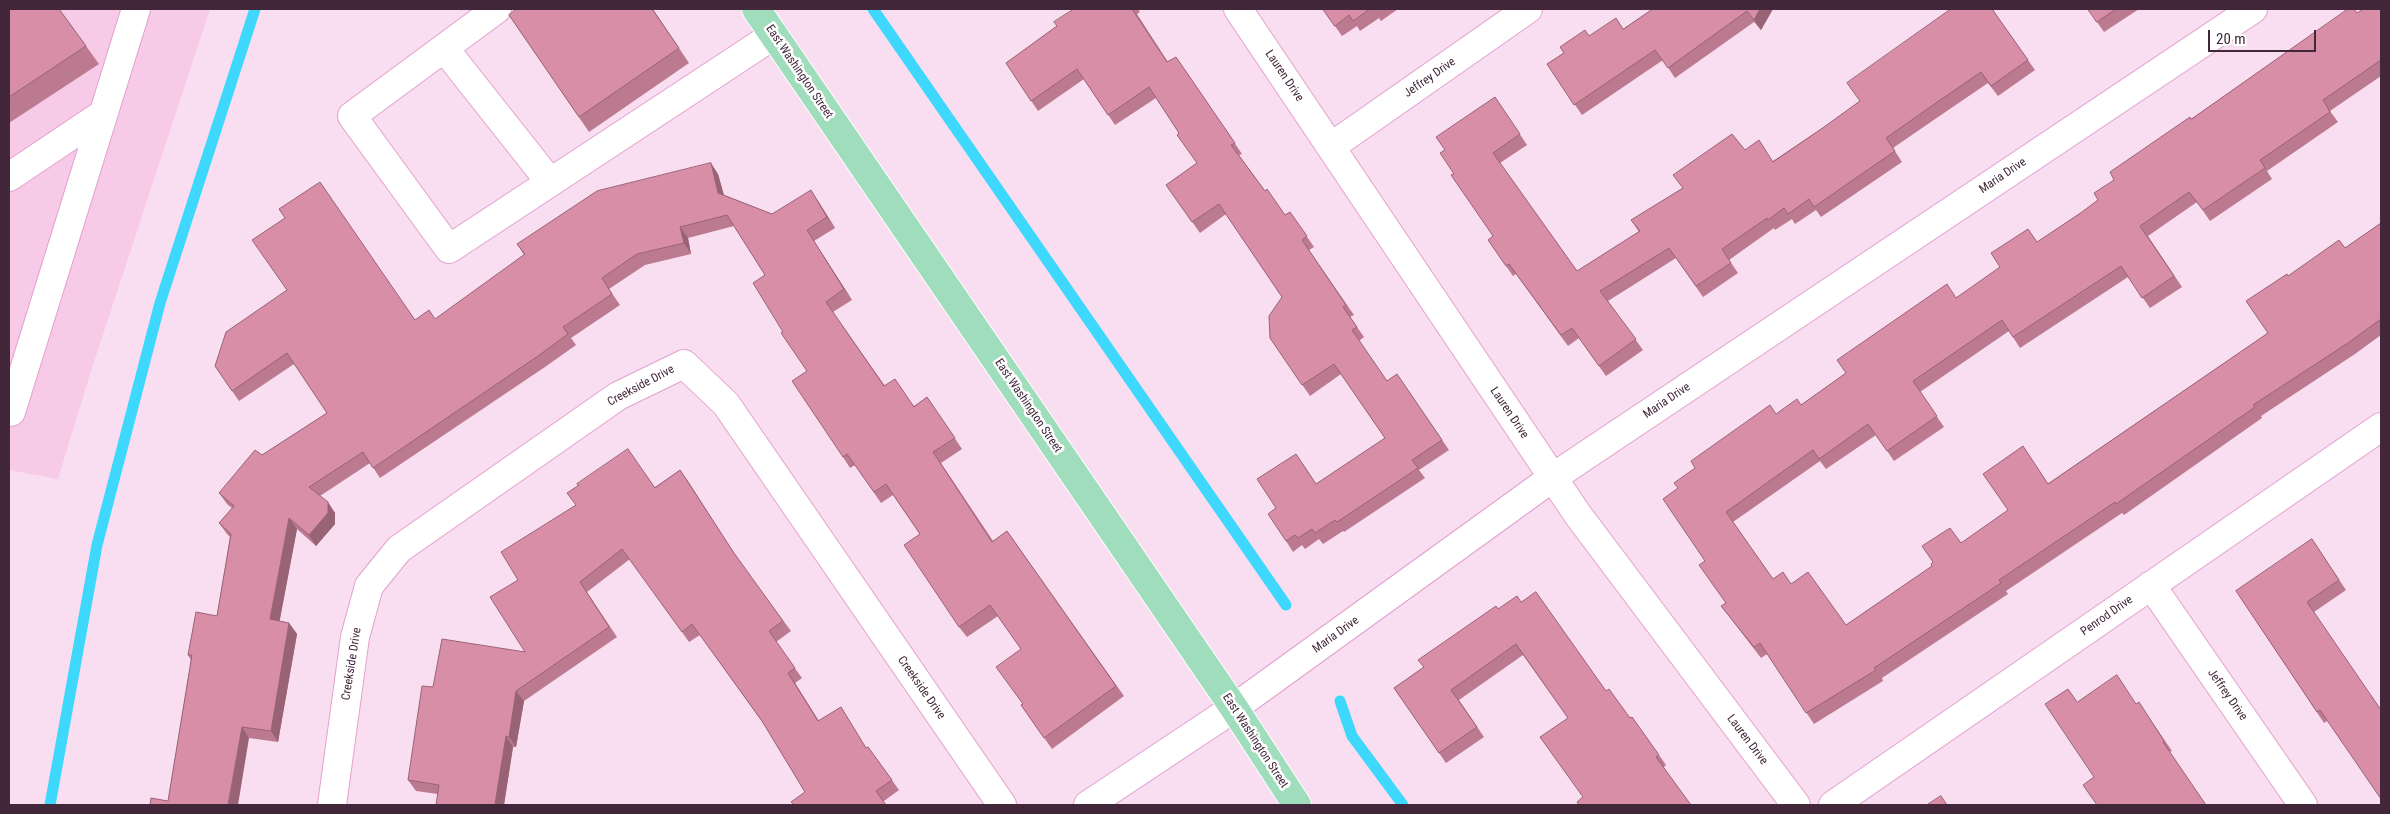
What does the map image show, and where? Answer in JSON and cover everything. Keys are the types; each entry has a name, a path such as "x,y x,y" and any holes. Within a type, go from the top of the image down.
{"main road":[{"name":"East Washington Street","path":"756,9 1234,708 1297,805"}],"street":[{"path":"9,412 11,412 136,9"},
{"path":"497,9 352,116 449,249 774,35"},
{"name":"Lauren Drive","path":"1238,9 1332,146 1587,528 1796,805"},
{"name":"Jeffrey Drive","path":"1332,146 1528,9"},
{"name":"Maria Drive","path":"1088,805 1234,708 1552,478 2248,10"},
{"path":"444,48 550,182"},
{"path":"9,177 103,114"},
{"name":"Creekside Drive","path":"332,805 355,637 369,586 399,549 618,396 684,364 726,404 1002,805"},
{"name":"Penrod Drive","path":"1833,805 2381,427"},
{"name":"Jeffrey Drive","path":"2151,586 2303,805"}],"shaded area":[{"path":"9,9 210,9 90,374 58,479 9,470"}],"building":[{"path":"9,9 59,9 86,46 9,97"},
{"path":"517,9 652,9 679,48 579,117 509,15"},
{"path":"1074,9 1132,9 1167,62 1176,57 1235,143 1231,145 1265,191 1267,189 1285,215 1290,212 1307,236 1302,240 1346,305 1343,307 1357,327 1352,330 1387,381 1397,374 1442,440 1412,460 1418,468 1337,522 1335,520 1315,533 1312,529 1298,538 1295,535 1286,541 1268,514 1276,508 1257,479 1296,454 1316,484 1385,438 1334,364 1302,385 1270,338 1269,316 1282,297 1219,204 1192,222 1166,185 1197,163 1177,135 1179,133 1149,87 1108,115 1077,69 1031,101 1006,63 1057,26 1054,22"},
{"path":"1323,9 1370,9 1353,21 1349,15 1335,26"},
{"path":"1653,9 1760,9 1754,20 1747,11 1668,68 1655,50 1574,105 1547,64 1564,53 1560,47 1585,30 1589,36 1616,18 1623,29"},
{"path":"1951,9 1992,9 2028,60 1991,86 1981,72 1886,138 1895,151 1814,207 1809,199 1788,214 1784,208 1722,249 1731,263 1696,286 1669,248 1600,291 1636,339 1599,366 1572,328 1561,335 1509,264 1506,266 1488,240 1493,236 1451,175 1454,174 1440,153 1445,150 1436,137 1495,97 1520,134 1493,153 1577,271 1640,231 1631,220 1683,188 1673,175 1732,134 1745,150 1759,140 1773,162 1824,127 1860,101 1847,83"},
{"path":"2088,9 2116,9 2097,22"},
{"path":"2348,9 2354,9 2357,13 2363,9 2381,9 2381,60 2323,100 2330,112 2260,160 2265,168 2203,210 2189,192 2140,226 2174,276 2142,298 2121,266 2013,337 2002,320 1913,381 1937,416 1887,451 1868,424 1819,459 1813,450 1726,512 1773,579 1783,572 1791,584 1808,572 1846,625 1932,566 1933,562 1922,546 1950,528 1961,543 2008,510 1983,474 2023,446 2048,484 2268,333 2246,301 2287,274 2288,276 2339,240 2345,248 2381,223 2381,319 2348,343 2253,405 2255,407 2116,504 2115,502 1999,580 2001,583 1874,668 1876,670 1806,713 1760,643 1754,647 1721,606 1726,603 1699,565 1705,561 1663,499 1678,488 1674,483 1695,468 1691,461 1770,405 1776,414 1797,399 1801,405 1846,373 1837,360 1947,284 1956,298 2000,267 1991,253 2028,229 2037,242 2082,212 2098,200 2094,193 2114,180 2110,172 2190,117 2191,119"},
{"path":"711,163 718,193 772,214 811,190 827,217 807,230 844,289 826,302 884,386 895,379 914,407 927,397 955,438 933,452 992,542 1007,531 1116,686 1044,738 1021,705 1023,704 996,667 1021,649 990,605 959,627 904,545 920,534 886,484 874,492 847,454 843,457 792,381 807,371 781,333 783,332 753,283 765,275 727,215 680,227 684,243 637,254 602,278 612,294 563,327 568,334 373,468 363,452 309,487 328,502 328,513 309,535 289,518 270,619 289,623 271,731 242,727 228,805 150,805 151,798 168,801 192,655 188,655 196,612 217,616 231,534 219,523 234,506 219,493 255,450 262,455 327,413 287,353 232,391 215,366 226,332 287,290 252,240 285,218 279,209 320,182 415,320 429,310 435,319 525,254 517,244 597,191"},
{"path":"628,449 655,488 680,470 734,553 783,621 769,631 795,668 788,673 818,721 841,707 866,748 868,747 892,780 876,791 886,805 794,805 791,802 805,792 762,721 692,624 682,632 622,549 580,582 609,627 516,691 509,737 506,736 495,804 497,805 436,805 439,785 408,780 422,686 433,687 442,639 525,652 490,597 518,580 501,552 576,505 567,493"},
{"path":"2312,539 2339,580 2307,602 2381,710 2381,799 2320,710 2317,712 2236,591"},
{"path":"1536,592 1606,691 1609,689 1630,718 1632,717 1659,755 1656,757 1691,805 1579,805 1577,802 1583,797 1540,737 1568,718 1516,644 1451,690 1477,727 1439,753 1394,688 1424,667 1418,660 1496,606 1498,609 1517,596 1521,602"},
{"path":"2117,675 2136,704 2139,702 2163,742 2206,805 2097,805 2083,785 2094,777 2045,704 2068,689 2077,702"},
{"path":"1941,796 1947,805 1927,805"}],"waterway":[{"path":"50,805 97,545 160,303 255,9"},
{"path":"873,9 1286,605"},
{"path":"1340,701 1352,736 1403,805"}]}
